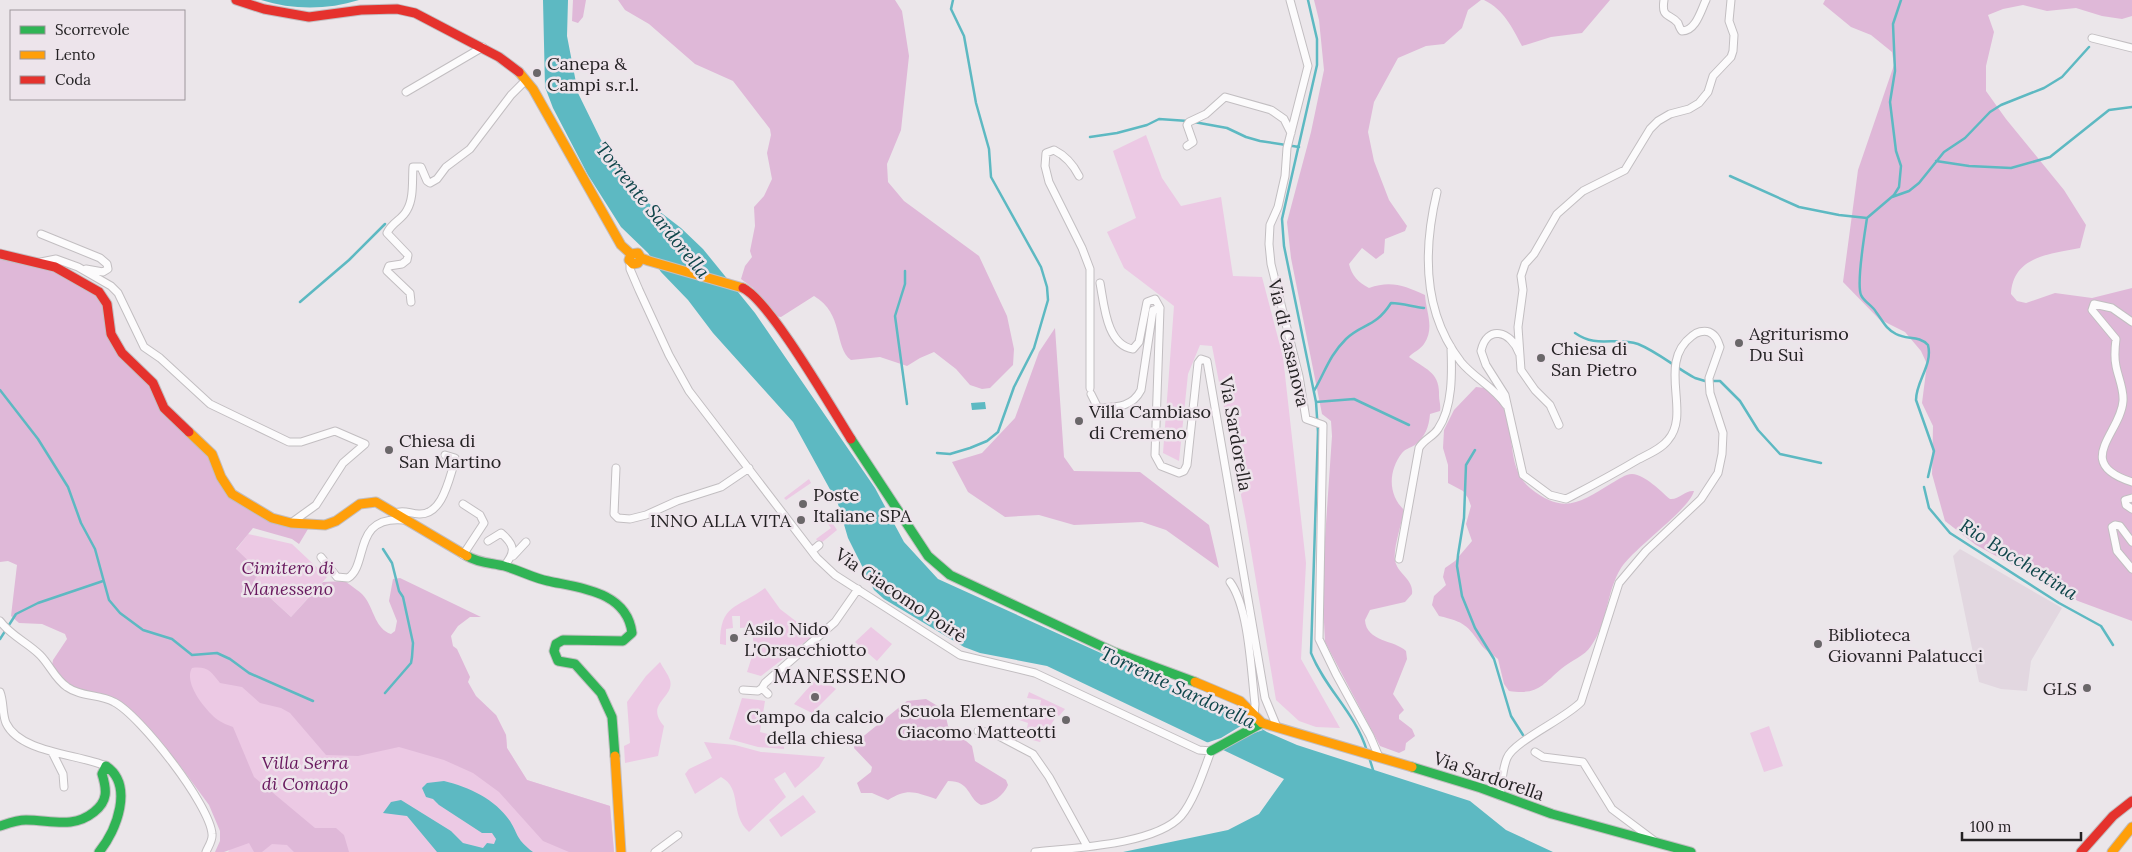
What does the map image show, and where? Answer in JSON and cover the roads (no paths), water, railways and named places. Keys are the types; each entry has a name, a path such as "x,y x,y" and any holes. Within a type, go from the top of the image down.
{"main road":[{"name":"Via Giacomo Poirè","path":"236,0 264,9 309,16 361,10 397,9 415,13 484,47 513,66 526,80 609,228 630,258"},
{"path":"0,254 55,267 99,292 107,304 112,334 122,352 153,383 164,408 212,454 221,477 232,494 272,518 291,523 331,524 354,508 370,502 385,506 404,520 473,560 504,566 547,581 580,586 596,591 616,604 631,624 632,633 623,641 563,640 556,644 554,651 558,661 575,664 585,673 601,693 612,717 621,852"},
{"name":"Via Sardorella","path":"630,258 637,264 645,260 739,286 747,290 770,316 815,382 928,556 950,575 1114,652 1225,692 1240,701 1257,721 1379,757 1570,820 1691,852"},
{"path":"1213,749 1257,721"},
{"path":"0,826 33,820 69,825 81,822 102,805 106,788 102,774 106,766 110,768 118,780 121,795 120,812 108,841 99,852"},
{"path":"2081,852 2113,816 2132,801"},
{"path":"2112,852 2132,827"}],"street":[{"name":"Via di Casanova","path":"1290,0 1308,66 1287,148 1285,176 1278,207 1270,225 1271,264 1299,376 1306,419 1323,425 1319,639 1379,757"},
{"path":"1664,0 1663,11 1665,15 1677,22 1682,31 1685,31 1693,26 1706,0"},
{"path":"1519,353 1521,348 1518,327 1524,290 1521,276 1525,264 1534,254 1557,214 1583,191 1625,170 1650,129 1658,121 1670,114 1688,109 1699,103 1708,92 1714,76 1731,57 1733,51 1734,35 1729,21 1731,0"},
{"path":"2092,38 2132,48"},
{"path":"406,92 484,47"},
{"path":"411,302 410,293 388,272 390,266 402,264 407,260 408,255 387,233 390,225 407,212 414,167 421,167 427,181 430,183 436,179 446,167 470,149 511,95 526,80"},
{"path":"1187,146 1193,142 1187,125 1189,122 1206,114 1225,97 1271,110 1284,119 1292,133"},
{"path":"1078,176 1073,164 1061,153 1054,150 1046,153 1045,166 1048,182 1082,248 1090,270 1090,391 1094,405 1098,408 1124,406 1138,396 1153,310 1160,308 1157,300 1148,300 1139,342 1133,349 1128,348 1115,336 1107,322 1100,283"},
{"path":"1437,192 1430,220 1429,265 1436,318 1461,362 1484,381 1510,411"},
{"path":"40,262 56,259 78,267 103,272 108,269 107,264 100,258 41,234"},
{"name":"Via Giacomo Poirè","path":"630,258 639,290 669,355 689,391 812,551 836,575 960,655 1035,673 1199,750 1213,749"},
{"path":"78,267 111,286 118,293 144,347 160,358 210,404 290,442 301,442 335,431 364,444 343,463 321,500 291,523"},
{"path":"2132,322 2112,308 2094,304 2092,310 2095,315 2116,339 2115,364 2123,400 2121,410 2105,441 2104,462 2112,475 2132,482"},
{"name":"Via Sardorella","path":"1160,308 1155,455 1161,466 1180,473 1184,471 1187,465 1198,363 1201,359 1206,360 1252,614 1265,698 1277,728"},
{"path":"1500,796 1503,770 1510,753 1570,712 1581,702 1619,583 1625,574 1701,499 1718,473 1722,454 1723,433 1710,393 1710,378 1719,355 1718,341 1708,331 1701,332 1693,334 1682,348 1674,372 1676,424 1668,441 1602,481 1566,499 1544,492 1523,474 1505,394 1486,366 1481,351 1487,338 1493,333 1499,333 1512,339 1519,353 1521,370 1531,386 1550,405 1559,425"},
{"path":"1399,559 1419,448 1423,441 1438,428 1446,406 1452,377 1451,344"},
{"path":"395,513 404,511 421,514 427,513 442,499 455,461 455,458 445,455"},
{"path":"616,468 614,514 618,518 630,519 646,515 678,501 721,487 749,468"},
{"path":"2132,498 2125,500 2126,505 2132,509"},
{"path":"463,504 480,516 484,523 464,554"},
{"path":"321,557 337,576 348,578 354,572 362,545 375,527 389,520 404,520"},
{"path":"2132,542 2120,526 2115,525 2112,527 2117,551 2132,569"},
{"path":"488,541 499,533 503,534 513,550 513,556"},
{"path":"504,566 526,542"},
{"path":"812,551 819,545"},
{"path":"1230,582 1236,590 1242,611 1257,721"},
{"path":"743,690 758,691 762,688 835,622 858,589"},
{"path":"0,621 9,632 40,655 66,687 79,694 114,702 128,713 154,740 188,782 210,827 212,840 206,852"},
{"path":"762,688 768,694"},
{"path":"0,692 6,723 13,732 26,742 53,754 62,753 106,766"},
{"path":"978,731 993,733 1033,754 1049,777 1087,846"},
{"path":"1035,852 1087,846 1156,833 1173,823 1187,808 1213,749"},
{"path":"1535,752 1543,757 1583,762 1612,809 1656,842"},
{"path":"53,754 63,774 64,787"},
{"path":"655,852 678,835"}],"water":[{"path":"261,0 359,0 335,6 310,8 285,6"},
{"name":"Torrente Sardorella","path":"543,0 568,0 567,36 578,93 601,140 638,195 681,228 703,249 755,313 875,488 904,542 938,579 1246,719 1267,732 1297,745 1470,801 1506,830 1553,852 1123,852 1228,830 1259,814 1284,779 1047,666 980,653 964,647 884,599 874,590 848,538 838,504 793,422 713,333 688,300 661,272 648,253 621,227 588,175 553,108 545,87"},
{"path":"985,402 986,409 972,410 971,403"},
{"path":"444,781 472,790 497,806 510,821 521,840 533,852 437,852 407,816 383,813 391,802 401,800 451,831 463,843 483,848 487,843 494,844 496,839 492,833 482,833 439,805 433,799 426,797 422,788 427,783"}],"waterway":[{"path":"937,453 950,454 970,448 987,441 998,432 1014,387 1034,348 1048,300 1047,287 1041,267 991,177 989,149 976,103 964,36 951,9 953,0"},
{"path":"1308,0 1317,39 1317,65 1282,219 1284,246 1316,402 1318,432 1311,653 1324,678 1355,724 1367,751"},
{"name":"Rio Bocchettina","path":"1901,0 1893,24 1895,71 1890,102 1896,151 1901,166 1899,187 1894,195 1867,218 1861,257 1860,289 1862,297 1889,329 1900,336 1921,340 1928,345 1928,359 1916,400 1934,451 1928,477"},
{"path":"1892,197 1909,191 1919,183 1944,152 1965,138 1990,112 2001,105 2044,88 2062,77 2089,47"},
{"path":"1936,161 1969,166 2011,168 2050,157 2109,110 2132,107"},
{"path":"1090,137 1117,133 1147,125 1159,119 1188,121"},
{"path":"1194,122 1227,128 1260,141 1299,147"},
{"path":"1730,176 1799,207 1839,215 1867,218"},
{"path":"300,302 349,260 385,224"},
{"path":"905,271 905,284 895,316 907,404"},
{"path":"1314,391 1340,345 1352,334 1380,317 1391,303 1424,308"},
{"path":"1575,333 1591,340 1621,341 1638,344 1653,351 1695,378 1705,381 1720,381 1740,401 1758,430 1780,454 1821,463"},
{"path":"0,390 38,439 68,487 81,523 95,549 109,600 120,613 143,630 172,639 192,655 217,653 230,659 249,673 313,701"},
{"path":"1316,402 1354,399 1409,425"},
{"path":"1475,450 1466,465 1464,518 1457,566 1462,596 1475,628 1494,659 1511,716 1523,735"},
{"name":"Rio Bocchettina","path":"1924,487 1929,508 1950,533 2059,603 2101,626 2113,645"},
{"path":"383,549 392,563 399,591 403,597 413,643 411,663 385,693"},
{"path":"0,639 16,614 38,603 103,581"},
{"path":"1369,757 1374,773"}],"place":[{"name":"Canepa & Campi s.r.l.","path":"537,73"},
{"name":"Agriturismo Du Suì","path":"1739,343"},
{"name":"Chiesa di San Pietro","path":"1541,358"},
{"name":"Villa Cambiaso di Cremeno","path":"1079,421"},
{"name":"Chiesa di San Martino","path":"389,450"},
{"name":"Poste Italiane SPA","path":"803,504"},
{"name":"INNO ALLA VITA","path":"801,520"},
{"name":"Asilo Nido L'Orsacchiotto","path":"734,638"},
{"name":"Biblioteca Giovanni Palatucci","path":"1818,644"},
{"name":"GLS","path":"2087,688"},
{"name":"Campo da calcio della chiesa","path":"815,697"},
{"name":"Scuola Elementare Giacomo Matteotti","path":"1066,720"}],"district":[{"name":"MANESSENO","path":"840,675"}],"park label":[{"name":"Cimitero di Manesseno","path":"288,577"},
{"name":"Villa Serra di Comago","path":"305,772"}]}
